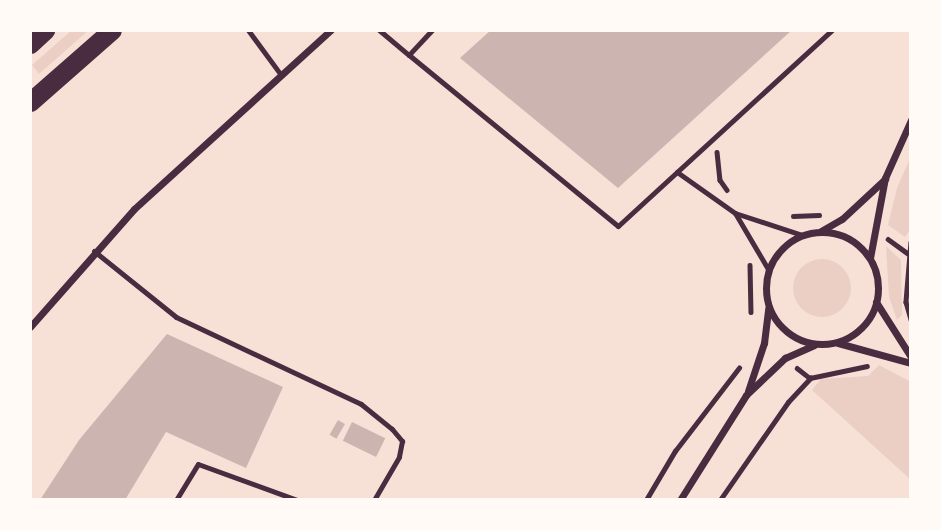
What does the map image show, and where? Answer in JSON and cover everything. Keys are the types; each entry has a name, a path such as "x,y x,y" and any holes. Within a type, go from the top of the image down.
{"highway":[{"path":"30,44 46,30"},
{"path":"30,102 112,30"}],"street":[{"path":"30,327 94,251 180,165 331,30"},
{"path":"870,258 885,178 911,120"},
{"path":"820,232 842,219 885,178"},
{"path":"680,500 746,395 764,343 768,269 776,254 802,235 820,232 839,234 870,258 876,272 877,302 911,357"},
{"path":"837,343 868,320 877,302"},
{"path":"768,307 778,325 794,338 814,344 837,343 879,351 911,363"},
{"path":"746,395 785,358 814,344"}],"lane":[{"path":"248,30 281,75"},
{"path":"379,30 618,226 832,30"},
{"path":"408,55 432,30"},
{"path":"677,172 735,213 802,235"},
{"path":"735,213 768,269"},
{"path":"94,251 176,317 361,404 391,429 402,441 399,457 374,500"},
{"path":"176,500 198,464 297,500"}],"path":[{"path":"714,138 720,180 732,194"},
{"path":"895,333 910,319 906,266 911,242"},
{"path":"749,258 751,323"},
{"path":"720,500 788,402 810,378 833,370 857,371 879,351"},
{"path":"646,500 675,451 718,401 744,356"}],"shaded area":[{"path":"72,30 89,30 39,74 32,65"},
{"path":"911,156 911,228 905,237 888,225 897,188"},
{"path":"886,246 901,260 902,315 897,320 889,297"},
{"path":"816,259 828,259 843,267 851,282 851,294 843,309 828,317 816,317 801,309 793,294 793,282 801,267"},
{"path":"879,365 911,382 911,480 812,390 821,379 868,376"}],"building":[{"path":"491,30 792,30 618,188 460,58"},
{"path":"167,334 283,387 246,468 166,432 125,500 40,500 79,440"},
{"path":"338,420 345,424 336,439 330,435"},
{"path":"352,422 385,438 376,457 343,441"}]}
